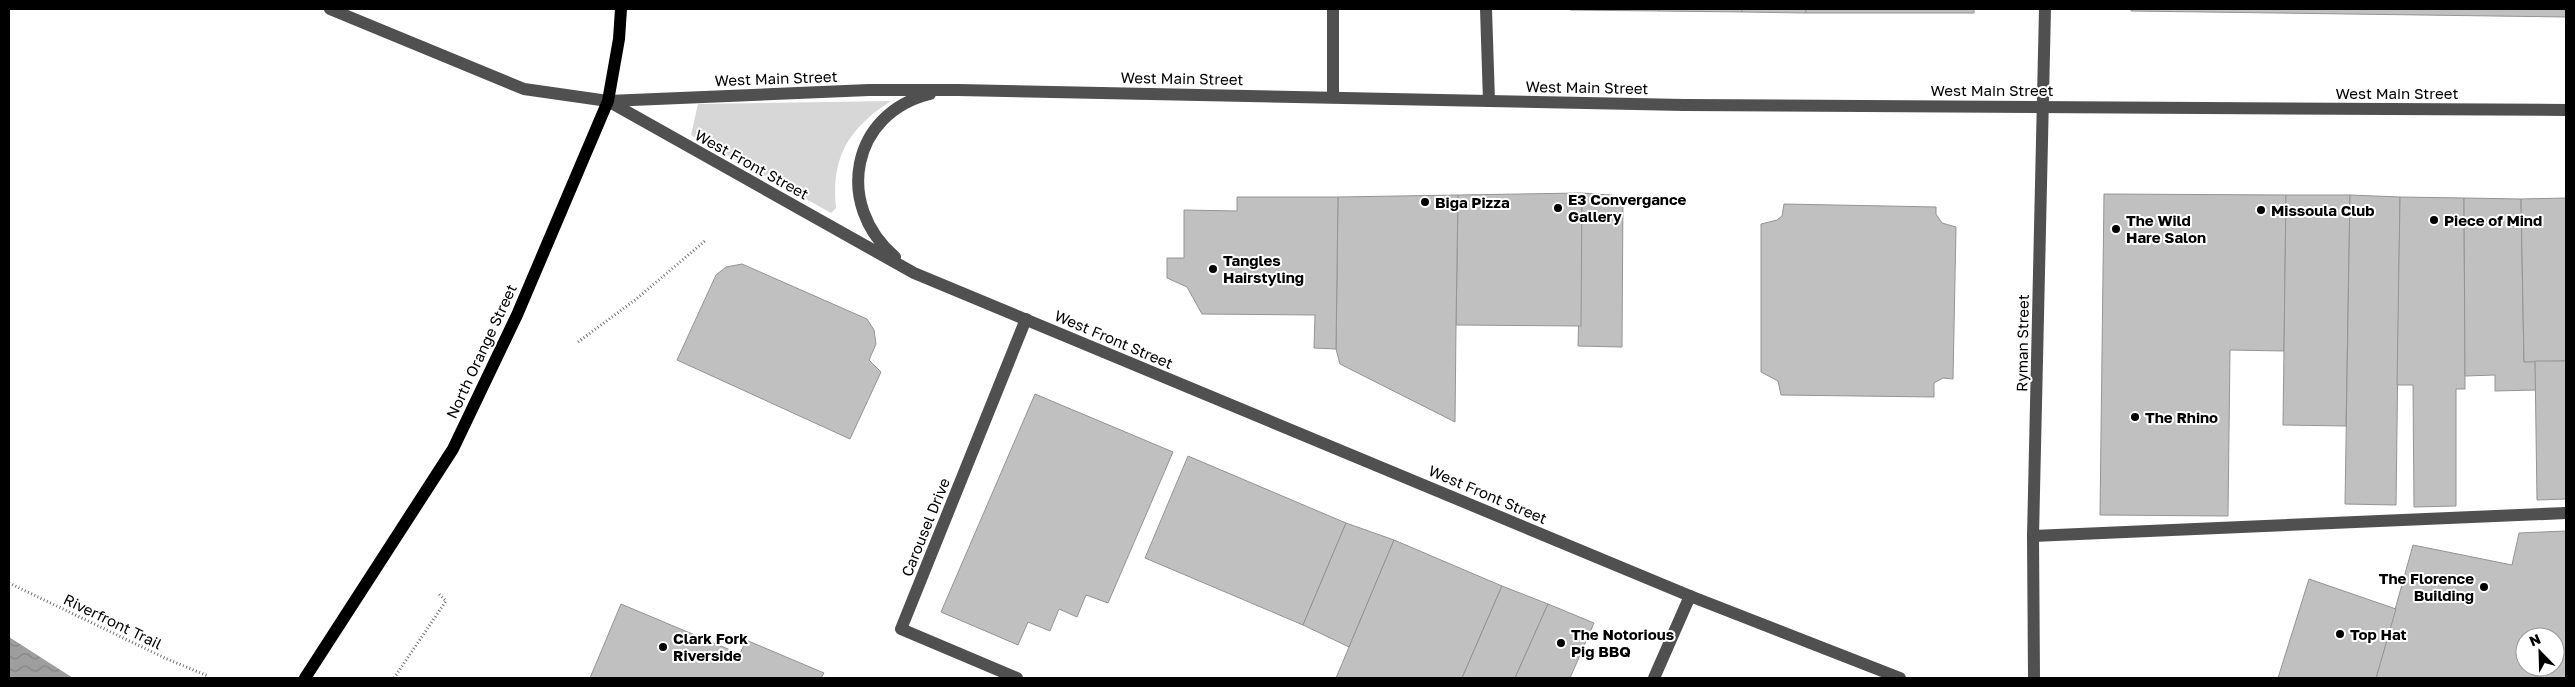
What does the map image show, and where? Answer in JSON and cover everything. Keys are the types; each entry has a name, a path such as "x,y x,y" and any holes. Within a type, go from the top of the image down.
{"main road":[{"name":"North Orange Street","path":"305,678 453,449 517,315 608,101 619,38 621,9"}],"street":[{"name":"West Front Street","path":"330,9 524,88 608,101 914,273 1690,596 1900,678"},
{"path":"1333,9 1333,97"},
{"path":"1486,9 1489,101"},
{"name":"Ryman Street","path":"2034,678 2033,536 2045,9"},
{"name":"West Main Street","path":"608,101 869,90 958,90 1684,105 2566,110"},
{"path":"914,273 882,244 867,223 858,184 860,162 868,138 892,111 918,97 958,90"},
{"name":"Carousel Drive","path":"1017,678 901,630 1026,319"},
{"path":"2033,536 2566,513"},
{"path":"1654,678 1690,596"}],"path":[{"path":"578,342 635,300 706,241"},
{"name":"Riverfront Trail","path":"9,583 166,659 208,676"},
{"path":"394,678 446,601 438,593"}],"shaded area":[{"path":"891,101 864,122 853,134 846,146 836,174 836,208 831,213 691,135 698,104"}],"water":[{"path":"9,637 73,678 9,678"}],"building":[{"path":"1659,9 1659,11 1570,10"},
{"path":"1659,9 1742,9 1742,12 1659,11"},
{"path":"1742,9 1806,9 1806,13 1742,12"},
{"path":"1806,9 1974,9 1974,13 1806,13"},
{"path":"2131,9 2566,9 2566,17 2131,11"},
{"path":"1582,193 1623,196 1622,347 1578,346"},
{"path":"1582,193 1581,326 1456,325 1458,195"},
{"path":"2104,194 2286,195 2284,351 2230,350 2228,516 2100,515"},
{"path":"1458,195 1455,422 1340,364 1336,349 1338,197"},
{"path":"2286,195 2350,195 2346,426 2283,425"},
{"path":"2350,195 2400,197 2396,505 2345,504"},
{"path":"1237,197 1338,197 1336,349 1314,348 1315,315 1202,314 1187,287 1167,278 1167,258 1184,258 1184,210 1237,211"},
{"path":"2400,197 2464,198 2465,389 2456,389 2456,506 2414,507 2413,385 2397,385"},
{"path":"2464,198 2521,199 2524,362 2535,361 2536,390 2495,391 2495,375 2465,376"},
{"path":"2566,198 2566,361 2524,362 2521,199"},
{"path":"1784,204 1936,207 1936,214 1942,223 1956,227 1953,379 1943,378 1934,383 1934,397 1781,395 1778,381 1761,372 1761,224 1777,220 1782,216"},
{"path":"742,264 867,319 874,330 876,344 869,360 881,372 850,439 677,360 716,275 726,267"},
{"path":"2535,361 2566,361 2566,499 2537,500"},
{"path":"1035,394 1173,452 1108,603 1086,595 1077,617 1059,609 1050,631 1028,622 1018,645 941,612"},
{"path":"1188,456 1346,523 1303,625 1145,558"},
{"path":"1346,523 1394,540 1349,647 1303,625"},
{"name":"The Florence Building","path":"2566,531 2566,678 2376,678 2413,545 2512,565 2519,533"},
{"path":"1394,540 1502,586 1462,678 1336,678"},
{"name":"Top Hat","path":"2309,579 2396,609 2376,678 2278,678"},
{"path":"1502,586 1548,604 1515,678 1462,678"},
{"name":"Clark Fork Riverside","path":"621,604 740,654 746,640 824,673 821,678 590,678"},
{"path":"1548,604 1594,623 1570,678 1515,678"}],"place":[{"name":"Biga Pizza","path":"1425,202"},
{"name":"E3 Convergance Gallery","path":"1558,208"},
{"name":"Missoula Club","path":"2261,210"},
{"name":"Piece of Mind","path":"2434,220"},
{"name":"The Wild Hare Salon","path":"2116,229"},
{"name":"Tangles Hairstyling","path":"1213,269"},
{"name":"The Rhino","path":"2135,417"},
{"name":"The Florence Building","path":"2484,587"},
{"name":"Top Hat","path":"2340,634"},
{"name":"The Notorious Pig BBQ","path":"1561,643"},
{"name":"Clark Fork Riverside","path":"663,647"}]}
